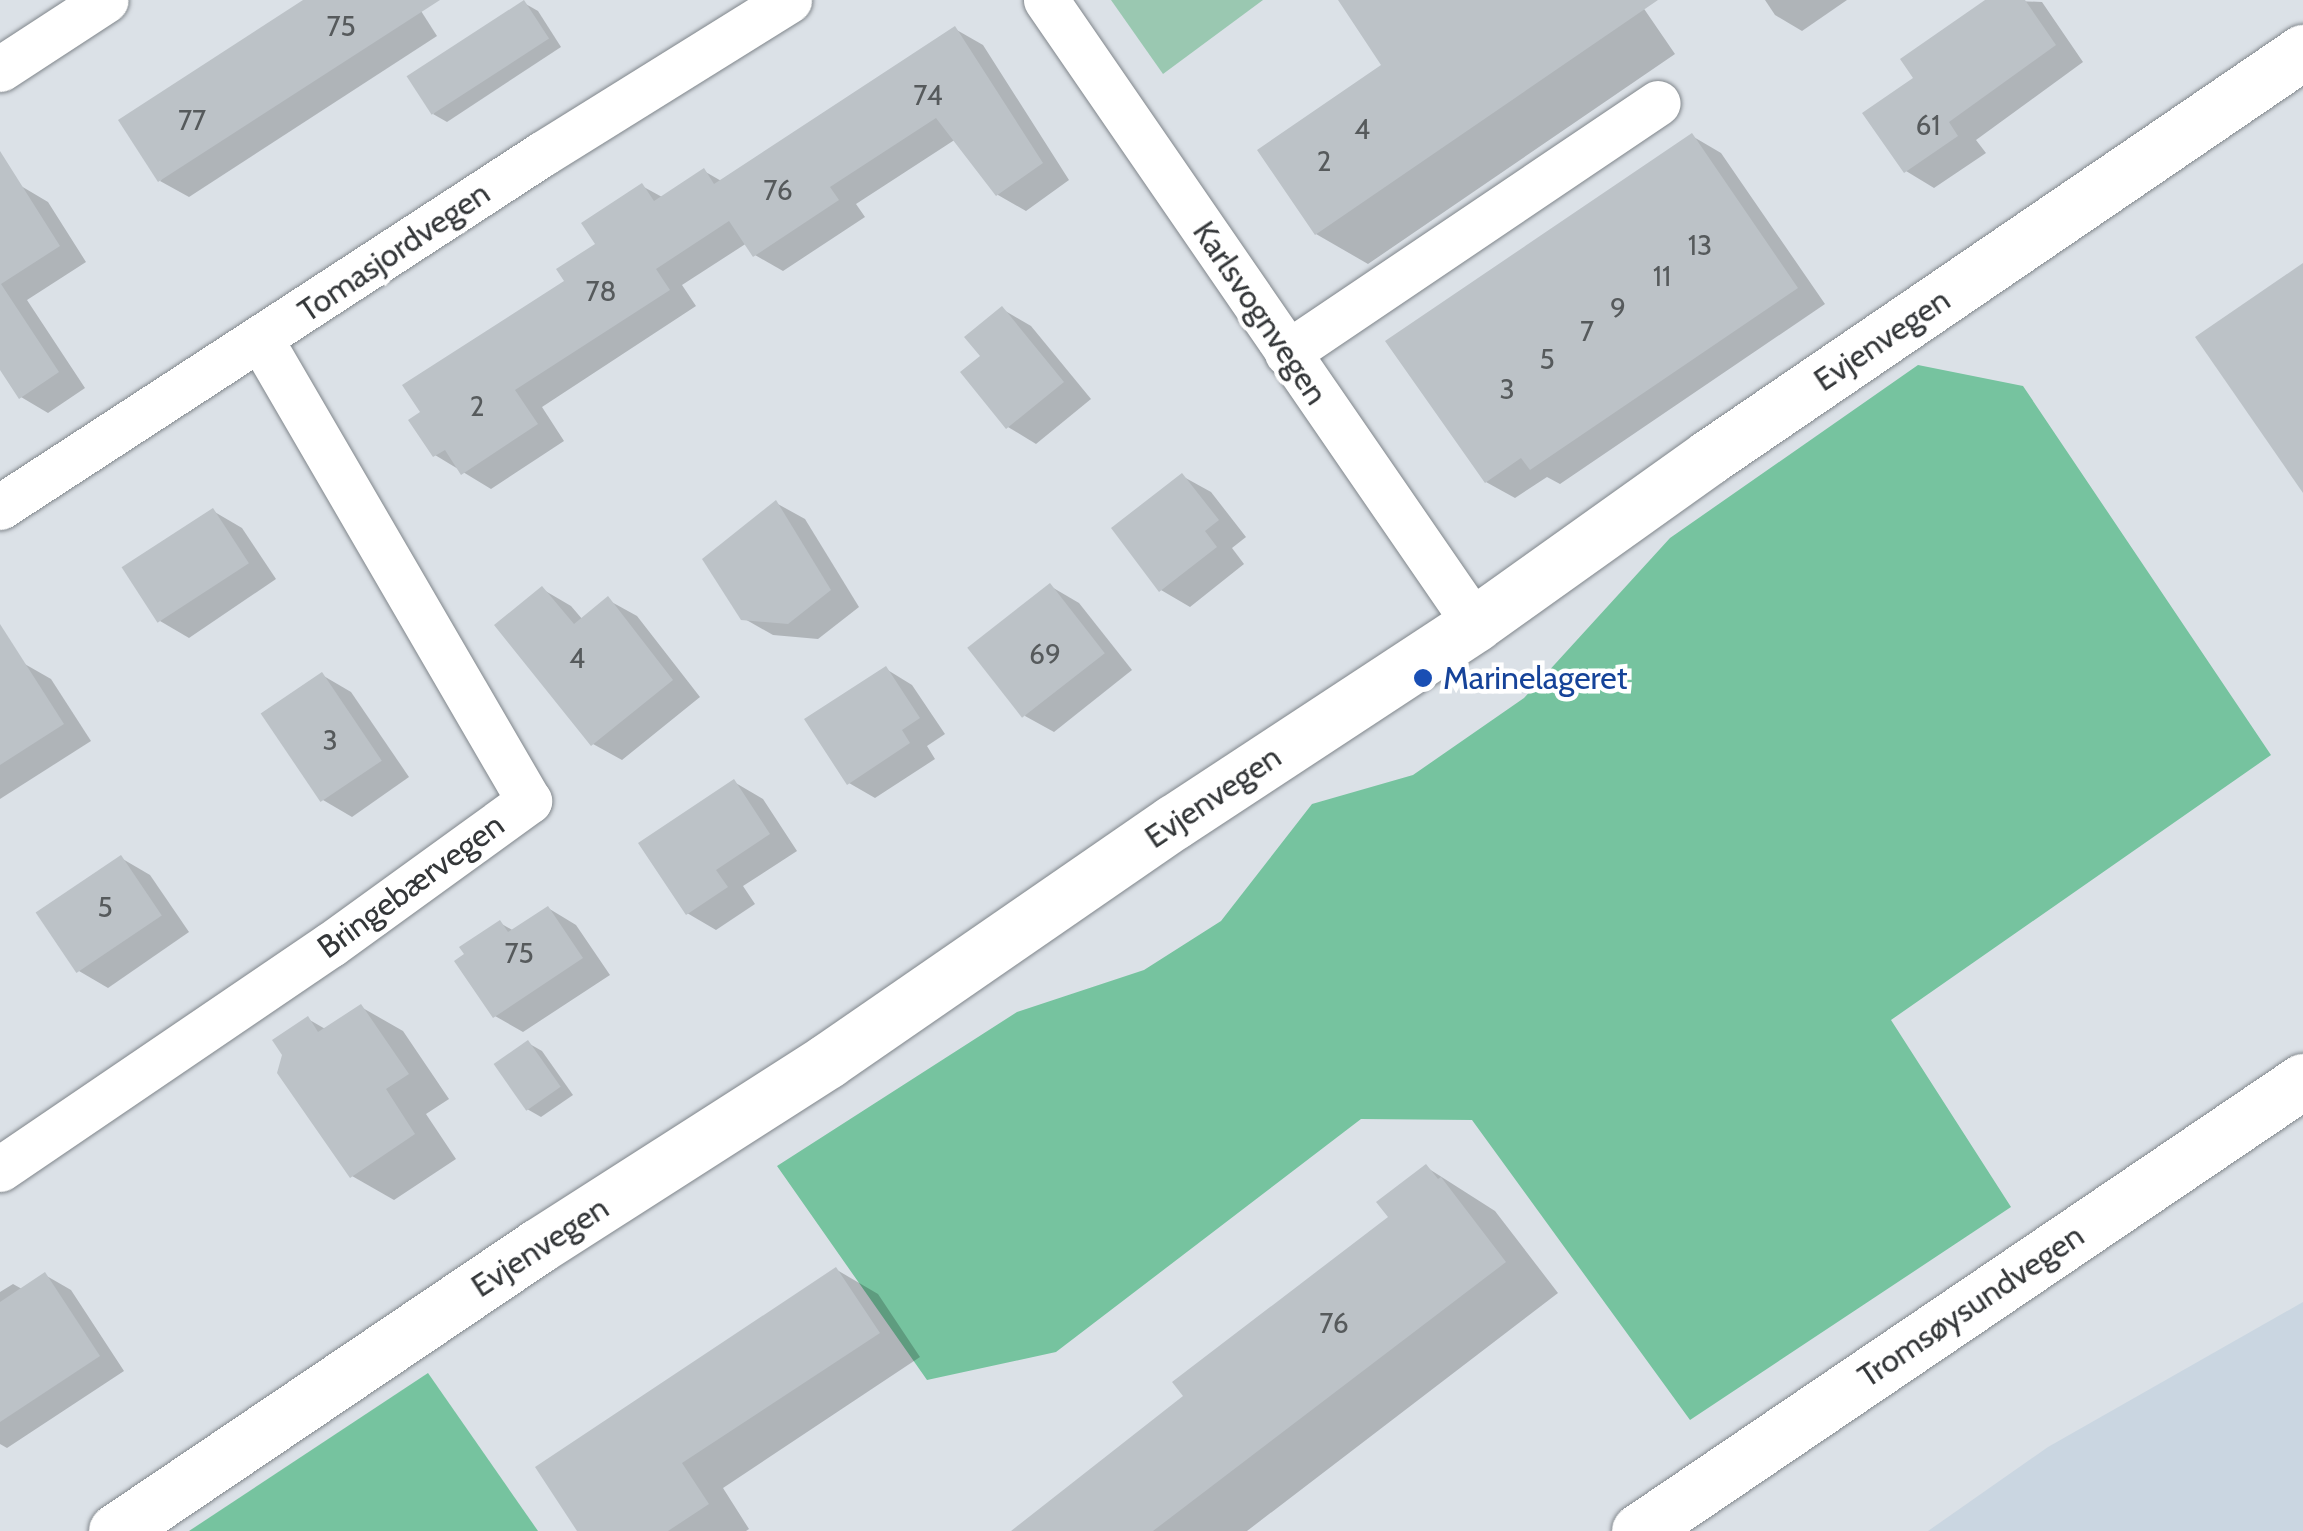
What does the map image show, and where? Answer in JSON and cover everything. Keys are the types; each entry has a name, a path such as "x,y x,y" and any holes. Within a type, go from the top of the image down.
{"main road":[{"name":"Evjenvegen","path":"116,1531 538,1246 827,1061 1174,822 1475,624 1709,457 2303,52"},
{"name":"Tromsøysundvegen","path":"1640,1531 2303,1082"}],"street":[{"path":"0,69 106,0"},
{"name":"Tomasjordvegen","path":"0,507 542,154 789,0"},
{"name":"Karlsvognvegen","path":"1046,0 1475,624"},
{"path":"1287,353 1657,104"},
{"name":"Bringebærvegen","path":"0,1169 330,945 529,800 261,340"}],"shaded area":[{"path":"2303,1302 2303,1531 1928,1531 2048,1447"}],"green space":[{"path":"1111,0 1263,0 1163,74"},
{"path":"1918,365 2023,386 2271,755 1891,1020 2011,1207 1690,1420 1472,1120 1361,1119 1056,1352 927,1380 777,1166 1017,1012 1144,970 1221,921 1312,804 1413,775 1524,698 1670,538"},
{"path":"428,1373 538,1531 189,1531"}],"building":[{"path":"303,0 440,0 158,182 118,120"},
{"path":"524,0 549,39 432,115 407,76"},
{"path":"1338,0 1658,0 1315,235 1257,150 1381,65"},
{"path":"1985,0 2025,0 2056,45 1949,122 1958,136 1904,173 1862,113 1913,78 1900,59"},
{"path":"955,26 1043,163 996,196 936,118 830,187 839,200 753,257 729,221 656,269 670,290 515,390 538,424 461,475 445,450 433,457 408,420 420,412 402,385 564,281 556,269 595,244 581,223 642,183 654,201 704,168 714,184"},
{"path":"1692,133 1798,288 1530,470 1521,458 1485,483 1385,341"},
{"path":"0,151 60,246 1,284 59,372 19,399 0,370"},
{"path":"2303,263 2303,493 2195,337"},
{"path":"1002,306 1064,382 1006,429 960,372 980,356 964,337"},
{"path":"1182,473 1219,520 1205,531 1217,547 1159,592 1111,528"},
{"path":"776,500 831,590 788,624 741,620 702,559"},
{"path":"213,508 249,563 158,623 122,567"},
{"path":"1050,583 1105,653 1022,718 967,648"},
{"path":"542,586 574,624 608,596 673,680 591,746 494,625"},
{"path":"0,624 64,724 0,765"},
{"path":"886,666 920,718 902,730 910,743 847,785 804,719"},
{"path":"322,672 382,761 320,802 261,713"},
{"path":"734,779 770,834 716,870 728,887 686,915 638,843"},
{"path":"121,855 162,916 76,973 36,913"},
{"path":"548,906 583,958 493,1018 454,961 464,954 459,947 500,920 508,932"},
{"path":"361,1004 409,1074 386,1089 415,1134 350,1178 277,1073 282,1055 272,1040 308,1016 318,1032"},
{"path":"528,1040 561,1087 526,1111 494,1064"},
{"path":"1426,1164 1438,1179 1441,1177 1506,1262 1153,1531 1011,1531 1183,1396 1172,1382 1388,1217 1376,1202"},
{"path":"836,1267 880,1333 682,1463 709,1504 668,1531 577,1531 535,1467"},
{"path":"45,1272 100,1356 0,1422 0,1302"}],"place":[{"name":"Marinelageret","path":"1423,678"}]}
